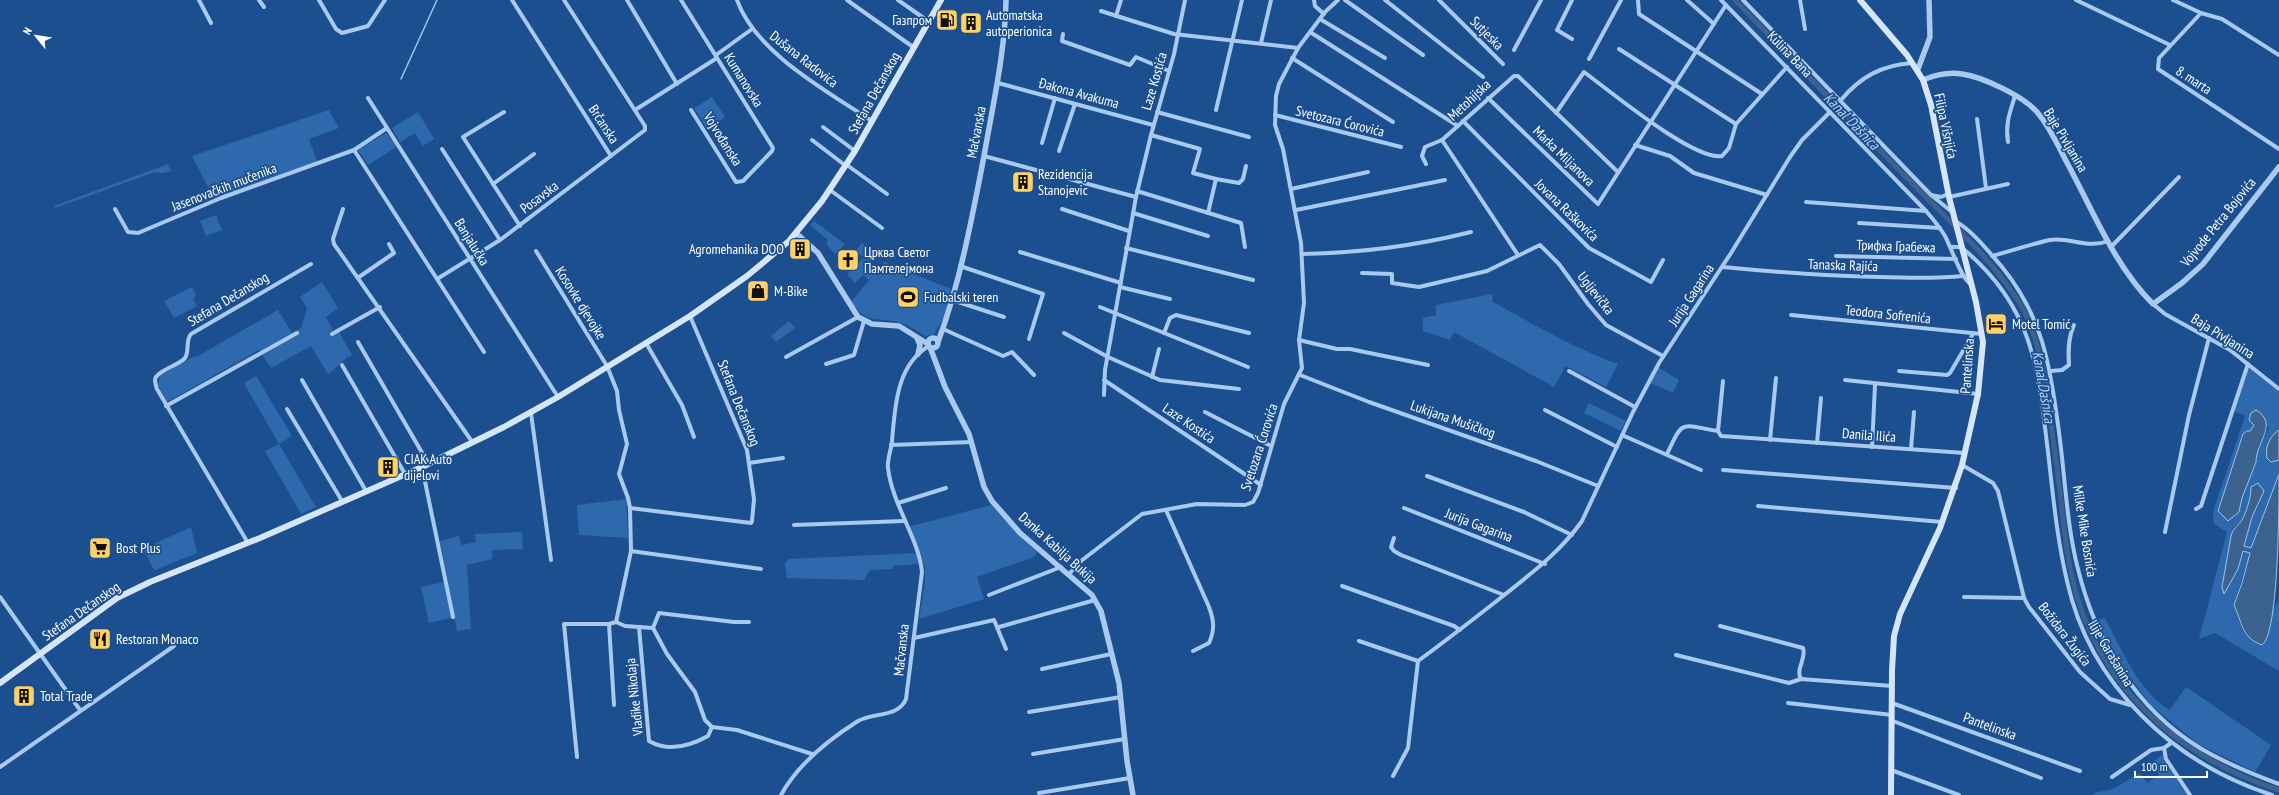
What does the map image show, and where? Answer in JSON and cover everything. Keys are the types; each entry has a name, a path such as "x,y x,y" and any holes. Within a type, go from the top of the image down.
{"main road":[{"name":"Stefana Dečanskog","path":"0,683 118,598 150,582 248,543 422,467 473,443 531,413 558,397 690,316 748,276 796,233 830,190 855,151 941,0"},
{"name":"Filipa Višnjića","path":"1860,0 1918,69 1923,80 1933,114 1954,221"},
{"name":"Pantelinska","path":"1891,795 1893,648 1900,614 1956,488 1966,453 1978,394 1982,365 1982,334 1972,284 1960,247 1954,221"}],"street":[{"path":"199,0 211,23"},
{"path":"259,0 264,7"},
{"path":"319,0 336,29 342,33 368,26 385,0"},
{"name":"Brčanska","path":"512,0 611,156 645,130 645,126 564,0"},
{"path":"627,0 677,84"},
{"name":"Kumanovska","path":"681,0 773,148 754,170"},
{"name":"Dušana Radovića","path":"737,0 752,28 764,43 808,80 872,121"},
{"name":"Stefana Dečanskog","path":"846,0 913,47"},
{"path":"898,0 928,21"},
{"name":"Mačvanska","path":"937,344 952,300 984,156 998,83 1006,0"},
{"path":"1116,16 1121,0"},
{"name":"Laze Kostića","path":"1104,395 1104,380 1137,191 1153,125 1169,71 1185,0"},
{"path":"1216,110 1242,0"},
{"path":"1261,43 1271,0"},
{"path":"1314,0 1315,6 1324,14"},
{"name":"Svetozara Ćorovića","path":"1069,574 1081,561 1135,518 1147,512 1201,503 1244,505 1256,497 1261,485 1284,404 1300,375 1302,360 1299,340 1304,303 1302,254 1292,189 1275,115 1279,84 1298,48 1324,14 1338,0"},
{"path":"1345,0 1423,55"},
{"path":"1385,0 1483,77"},
{"name":"Sutjeska","path":"1439,0 1503,64"},
{"path":"1514,50 1541,0"},
{"path":"1572,0 1557,30 1572,39"},
{"path":"1590,59 1621,0"},
{"path":"1638,0 1639,14 1762,94"},
{"path":"1687,0 1714,24"},
{"name":"Kulina Bana","path":"1721,0 1926,210 1940,228 1951,247 1964,276 1972,284"},
{"path":"1751,0 1745,2 1931,195 1952,212"},
{"path":"1800,0 1805,29"},
{"path":"1918,69 1930,37 1929,0"},
{"path":"2076,0 2170,45"},
{"path":"2173,0 2201,13 2222,19 2279,55"},
{"name":"Marka Miljanova","path":"1488,98 1598,204 1650,121 1726,6"},
{"path":"1100,11 1170,33 1298,48"},
{"name":"8. marta","path":"2201,13 2159,58 2158,69 2279,149"},
{"path":"1320,19 1385,58"},
{"path":"635,110 677,84 716,57 752,28"},
{"path":"1310,32 1458,126"},
{"path":"1063,34 1062,41 1130,65 1136,57 1169,71"},
{"path":"1619,49 1736,124"},
{"name":"Svetozara Ćorovića","path":"1292,58 1393,122"},
{"path":"1841,100 1857,83 1867,76 1889,66 1912,62"},
{"name":"Marka Miljanova","path":"1556,113 1584,72 1650,121 1700,152 1718,156 1726,153 1729,148 1736,124 1787,67"},
{"name":"Baje Pivljanina","path":"1923,80 1935,76 1961,74 1982,80 2015,96 2037,112 2046,125 2111,247 2129,276 2154,304"},
{"name":"Marka Miljanova","path":"1511,76 1518,76 1618,172"},
{"name":"Metohijska","path":"1426,164 1422,156 1424,148 1431,143 1442,140 1511,76"},
{"name":"Đakona Avakuma","path":"998,83 1153,125"},
{"path":"2008,142 2006,132 2008,118 2015,96"},
{"name":"Banjalučka","path":"368,98 558,397"},
{"path":"1042,143 1055,98"},
{"path":"1059,150 1075,104"},
{"name":"Vojvođanska","path":"691,110 736,182 743,181 754,170"},
{"name":"Posavska","path":"504,112 463,137 520,226 611,156"},
{"path":"1157,112 1249,137"},
{"name":"Jurija Gagarina","path":"1418,661 1545,564 1572,535 1582,521 1635,407 1663,356 1723,267 1802,140 1830,112"},
{"name":"Svetozara Ćorovića","path":"1275,115 1401,147"},
{"name":"Filipa Višnjića","path":"1977,119 1986,188"},
{"name":"Jovana Raškovića","path":"1463,121 1588,248 1651,282 1663,260"},
{"name":"Stefana Dečanskog","path":"823,127 855,151"},
{"name":"Jasenovačkih mučenika","path":"115,209 128,232 138,233 221,198 354,150 387,128"},
{"path":"1151,135 1200,149 1193,173 1239,184 1243,179 1246,166"},
{"path":"812,140 887,194"},
{"path":"1442,140 1518,255"},
{"path":"1635,145 1670,156 1694,173 1767,196"},
{"path":"442,149 500,240"},
{"path":"354,150 484,352"},
{"path":"492,184 534,154"},
{"path":"984,156 1136,197"},
{"name":"Vojvode Petra Bojovića","path":"2154,304 2182,283 2203,264 2279,167"},
{"path":"1292,189 1368,172"},
{"path":"2111,247 2180,177"},
{"path":"1208,213 1216,179"},
{"path":"1296,210 1445,180"},
{"path":"1931,195 1941,197 2008,184"},
{"path":"830,190 882,228"},
{"path":"1137,191 1241,223 1245,247"},
{"path":"1806,202 1926,210"},
{"path":"343,209 333,239 334,244 380,307 473,443"},
{"path":"1062,209 1129,231"},
{"path":"1133,213 1208,236"},
{"name":"Milke Mike Bosnića","path":"1954,221 1992,256 2010,277 2033,315 2042,337 2051,371 2077,568 2092,618 2102,640 2138,694 2178,732 2198,747 2226,762 2279,784"},
{"path":"1859,223 1940,228"},
{"path":"437,279 520,226"},
{"path":"1302,254 1377,250 1438,241 1471,232"},
{"path":"796,233 818,253 858,317 864,321 899,326 915,336 923,338 930,343 937,344"},
{"path":"1992,256 2050,240 2065,239 2093,245 2108,241"},
{"path":"359,277 394,253 389,244"},
{"name":"Ugljevička","path":"1362,273 1392,274 1392,283 1419,287 1487,271 1540,245 1560,264 1588,304 1606,325 1663,356"},
{"path":"1951,247 1960,247"},
{"name":"Ilije Garašanina","path":"1960,247 1973,257 2005,294 2024,328 2035,361 2058,536 2067,582 2079,620 2090,645 2109,676 2130,705 2171,743 2210,770 2245,786 2272,795"},
{"path":"1126,248 1253,280"},
{"name":"Kosovke djevojke","path":"536,252 607,366"},
{"path":"1020,252 1120,285 1170,299"},
{"name":"Трифка Грабежа","path":"1836,256 1956,259"},
{"name":"Stefana Dečanskog","path":"166,406 157,389 155,380 158,374 184,360 187,354 188,338 191,334 311,264"},
{"path":"960,266 1043,294 1029,339"},
{"name":"Tanaska Rajića","path":"1723,267 1784,273 1868,277 1922,278 1964,276"},
{"path":"952,300 1004,317"},
{"name":"Baja Pivljanina","path":"2154,304 2165,314 2209,338 2248,364 2279,389"},
{"path":"332,334 380,307"},
{"path":"1100,307 1248,367"},
{"path":"1164,333 1170,318 1176,315 1249,333"},
{"name":"Teodora Sofrenića","path":"1791,315 1982,334"},
{"name":"Stefana Dečanskog","path":"630,508 751,523 754,498 747,450 690,316"},
{"path":"786,357 858,317"},
{"path":"826,364 854,354 864,321"},
{"path":"2051,371 2062,370 2069,365 2068,351 2070,334 2074,325"},
{"path":"930,343 944,327 1004,356 1012,352 1034,375"},
{"path":"248,543 166,406 297,332"},
{"name":"Laze Kostića","path":"1064,333 1108,357 1160,380 1239,389"},
{"name":"Pantelinska","path":"1899,371 1947,375 1950,373 1973,334"},
{"path":"915,336 920,345 918,354"},
{"path":"918,354 936,338 937,363"},
{"path":"2165,532 2188,415 2209,338"},
{"path":"1299,340 1428,365"},
{"path":"358,342 428,463"},
{"path":"646,343 682,405 694,437"},
{"path":"930,343 937,363"},
{"path":"1152,377 1159,349"},
{"name":"Mačvanska","path":"781,795 789,781 812,754 866,717 893,712 901,708 906,699 909,688 922,572 917,550 904,521 888,469 899,386 918,354"},
{"name":"Danka Kabilja Bukija","path":"937,363 945,387 972,442 984,487 992,501 1020,533 1069,574 1095,600 1101,611 1121,697 1133,795"},
{"path":"2196,509 2201,506 2248,364"},
{"path":"342,365 405,474"},
{"path":"607,366 617,391 619,410 627,444 619,474 630,508 631,551 616,622"},
{"path":"1569,371 1635,407"},
{"name":"Lukijana Mušičkog","path":"1300,375 1369,402 1530,458 1598,486"},
{"path":"1770,440 1776,378"},
{"path":"302,380 366,491"},
{"name":"Laze Kostića","path":"1104,380 1261,485"},
{"path":"1845,380 1875,385 1978,394"},
{"path":"1718,431 1723,381"},
{"path":"1872,447 1875,385"},
{"path":"1817,443 1821,398"},
{"path":"287,409 342,501"},
{"path":"1545,410 1617,446"},
{"path":"1206,412 1271,446"},
{"path":"1912,449 1914,412"},
{"path":"531,413 551,560"},
{"name":"Danila Ilića","path":"1667,454 1679,428 1685,425 1718,431 1721,436 1966,453"},
{"path":"1622,435 1701,470"},
{"path":"891,445 972,442"},
{"path":"749,463 784,458"},
{"name":"Božidara Žugića","path":"1962,465 1987,478 1993,483 1998,491 2024,598 2032,611 2080,672 2110,699 2130,705"},
{"path":"422,467 452,617"},
{"path":"1723,470 1956,488"},
{"name":"Jurija Gagarina","path":"1426,476 1524,512 1572,535"},
{"path":"898,504 946,488"},
{"path":"1758,506 1942,522"},
{"name":"Jurija Gagarina","path":"1404,508 1545,564"},
{"path":"1166,510 1209,607 1214,622 1209,643 1193,651"},
{"path":"794,525 904,521"},
{"path":"1394,538 1391,547 1394,551 1401,555 1504,595"},
{"path":"631,551 761,569"},
{"path":"989,596 1061,567"},
{"path":"1342,586 1447,623 1460,630"},
{"name":"Božidara Žugića","path":"1964,597 2024,598"},
{"path":"0,598 39,655 80,710"},
{"name":"Danka Kabilja Bukija","path":"999,627 1095,600"},
{"path":"653,628 659,614 734,622 749,622"},
{"path":"914,638 994,620 999,627 1006,649"},
{"path":"577,757 564,624 609,624 616,622 625,626 653,628"},
{"name":"Vladike Nikolaja","path":"609,624 614,705"},
{"path":"1720,626 1803,648 1805,652 1799,673 1801,679"},
{"name":"Vladike Nikolaja","path":"639,627 649,741 669,748 678,747 708,736 712,727"},
{"path":"653,628 667,654 695,692 705,720 712,727 742,732 812,754"},
{"path":"1359,641 1418,661 1408,748 1393,776"},
{"path":"0,768 80,710 174,646"},
{"path":"1042,669 1111,654"},
{"path":"1676,655 1789,684 1801,679 1892,686"},
{"path":"1029,712 1121,697"},
{"path":"1788,703 1893,718 2041,778"},
{"name":"Pantelinska","path":"1892,703 2080,771"},
{"path":"1033,754 1125,739"},
{"path":"2112,777 2151,750 2164,748 2171,743"},
{"path":"2164,748 2166,759 2190,795"},
{"path":"1891,770 1959,795"},
{"path":"1039,793 1130,778"}],"shaded area":[{"path":"712,97 725,117 707,129 694,108"},
{"path":"329,110 339,128 309,139 317,161 214,199 192,156"},
{"path":"418,112 434,139 423,146 415,133 400,142 392,128"},
{"path":"386,133 398,146 368,165 358,150"},
{"path":"168,164 171,171 163,173 155,172 55,208 54,206"},
{"path":"216,215 222,230 206,236 200,221"},
{"path":"814,221 845,244 835,254 826,244 828,240 810,225"},
{"path":"862,243 877,255 871,263 855,251"},
{"path":"863,258 878,269 869,280 863,275 855,283 847,274"},
{"name":"Fudbalski teren","path":"884,262 951,289 945,316 934,334 926,336 904,324 893,321 873,319 857,310 851,302"},
{"path":"322,282 338,308 326,317 333,330 329,332 331,336 339,332 352,355 345,359 331,372 328,374 311,346 271,368 259,350 167,402 158,385 160,375 195,356 196,357 278,310 292,333 301,328 307,308 300,297"},
{"path":"192,287 196,295 193,299 197,306 174,318 164,301"},
{"path":"1492,294 1493,302 1570,343 1618,364 1606,387 1566,366 1554,387 1454,332 1450,340 1423,331 1423,318 1436,315 1436,305"},
{"path":"789,321 795,328 776,342 771,336"},
{"path":"1658,367 1679,380 1673,393 1650,383"},
{"path":"2249,367 2279,392 2279,430 2268,442 2267,458 2271,462 2279,460 2279,474 2252,548 2244,547 2252,517 2260,503 2251,499 2241,521 2233,529 2222,587 2238,569 2243,551 2250,553 2234,605 2243,631 2255,643 2279,599 2279,671 2215,633 2199,639 2227,532 2214,524 2213,512 2245,416 2234,411","holes":["2254,425 2269,427 2256,455 2256,462 2242,498 2239,512 2218,511 2243,434 2246,431 2250,431"]},
{"path":"256,376 292,436 279,444 244,383"},
{"path":"1589,403 1626,421 1621,431 1584,413"},
{"path":"2256,410 2263,415 2266,421 2265,434 2259,447 2256,462 2242,498 2239,512 2228,521 2218,511 2243,434 2250,431 2254,425 2249,420 2251,413"},
{"path":"2279,430 2279,460 2271,462 2267,458 2267,446 2270,439"},
{"path":"279,444 316,507 301,514 265,451"},
{"path":"2279,474 2275,593 2268,636 2262,645 2255,642 2246,633 2234,605 2250,553 2243,551 2238,569 2224,594 2222,587 2231,536 2246,512 2251,487 2258,483 2264,491 2252,517 2244,546 2251,548"},
{"path":"626,499 628,538 579,535 577,505"},
{"path":"991,505 1023,540 1037,552 1034,557 977,577 984,599 919,619 925,582 925,567 908,527"},
{"path":"191,527 197,553 155,570 143,549"},
{"path":"522,532 523,549 492,550 492,559 467,565 471,629 457,631 440,541 459,536 461,545 476,542 475,534"},
{"path":"916,553 919,564 893,566 893,569 870,570 864,580 787,578 785,564 789,559"},
{"path":"444,582 451,618 429,623 421,587"},
{"path":"2105,618 2132,669 2149,692 2159,702 2170,710 2186,687 2271,745 2255,772 2198,744 2152,706 2113,656 2096,620"},
{"path":"2163,754 2164,761 2187,795 2093,795 2094,793 2113,789 2140,773 2147,783 2159,775 2152,763"}],"waterway":[{"path":"401,79 437,0"},
{"name":"Kanal Dašnica","path":"1735,0 1968,239 2008,285 2019,302 2035,339 2045,379 2066,543 2072,577 2084,616 2100,651 2121,683 2146,712 2175,737 2207,758 2242,776 2279,790"}],"place":[{"name":"Газпром","path":"947,20"},
{"name":"Automatska autoperionica","path":"971,23"},
{"name":"Rezidencija Stanojevic","path":"1023,182"},
{"name":"Agromehanika DOO","path":"800,249"},
{"name":"Црква Светог Памтелејмона","path":"848,260"},
{"name":"M-Bike","path":"758,291"},
{"name":"Fudbalski teren","path":"908,297"},
{"name":"Motel Tomić","path":"1996,324"},
{"name":"CIAK Auto dijelovi","path":"388,467"},
{"name":"Bost Plus","path":"100,548"},
{"name":"Restoran Monaco","path":"100,639"},
{"name":"Total Trade","path":"24,696"}]}
